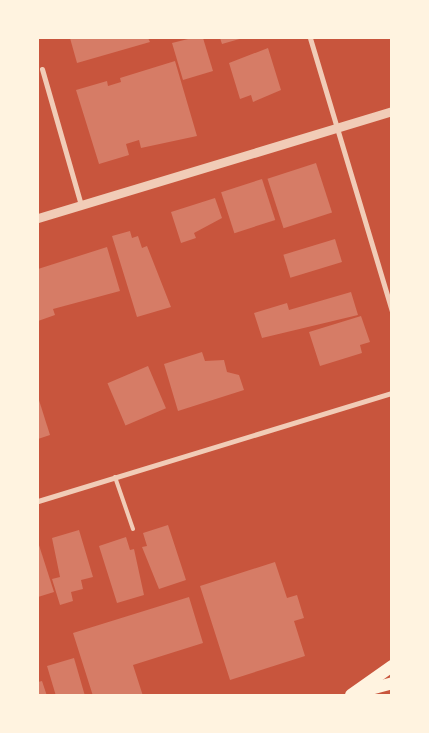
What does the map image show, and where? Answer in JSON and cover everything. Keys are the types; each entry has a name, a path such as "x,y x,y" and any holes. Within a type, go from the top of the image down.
{"main road":[{"path":"350,695 392,666"},
{"path":"350,695 392,683"}],"street":[{"path":"310,38 392,311"},
{"path":"42,69 82,205"},
{"path":"38,218 392,111"},
{"path":"38,501 392,393"}],"lane":[{"path":"115,477 133,530"}],"building":[{"path":"70,38 148,38 150,42 77,63"},
{"path":"192,38 203,38 213,71 183,80 172,43"},
{"path":"220,38 243,38 222,44"},
{"path":"268,48 281,90 253,102 251,95 240,99 229,63"},
{"path":"175,61 197,136 141,148 139,140 126,144 129,155 99,164 76,90 107,81 108,86 121,82 120,78"},
{"path":"316,163 332,212 284,228 267,179"},
{"path":"262,179 275,220 234,233 221,192"},
{"path":"215,198 222,218 194,233 196,238 181,243 171,212"},
{"path":"130,231 132,238 138,236 142,248 147,246 171,307 137,317 112,236"},
{"path":"335,239 342,262 290,278 283,255"},
{"path":"107,247 120,291 53,309 55,315 38,321 38,269"},
{"path":"351,292 358,315 262,338 254,313 287,303 289,310"},
{"path":"361,316 370,342 360,345 362,353 320,366 309,332"},
{"path":"202,352 205,361 224,360 227,372 239,375 244,390 178,411 164,364"},
{"path":"148,366 166,408 125,426 107,383"},
{"path":"38,397 50,435 38,439"},
{"path":"168,525 186,580 159,589 142,547 147,546 143,533"},
{"path":"79,530 93,577 81,580 83,589 71,592 73,601 60,605 52,579 60,577 52,538"},
{"path":"126,537 130,550 134,549 144,595 117,603 99,546"},
{"path":"38,542 54,592 38,597"},
{"path":"275,562 287,598 297,595 304,618 294,621 305,656 230,680 200,586"},
{"path":"189,597 203,643 133,665 143,696 93,696 73,633"},
{"path":"74,658 85,696 56,696 47,666"},
{"path":"42,681 47,696 38,696 38,682"}]}
